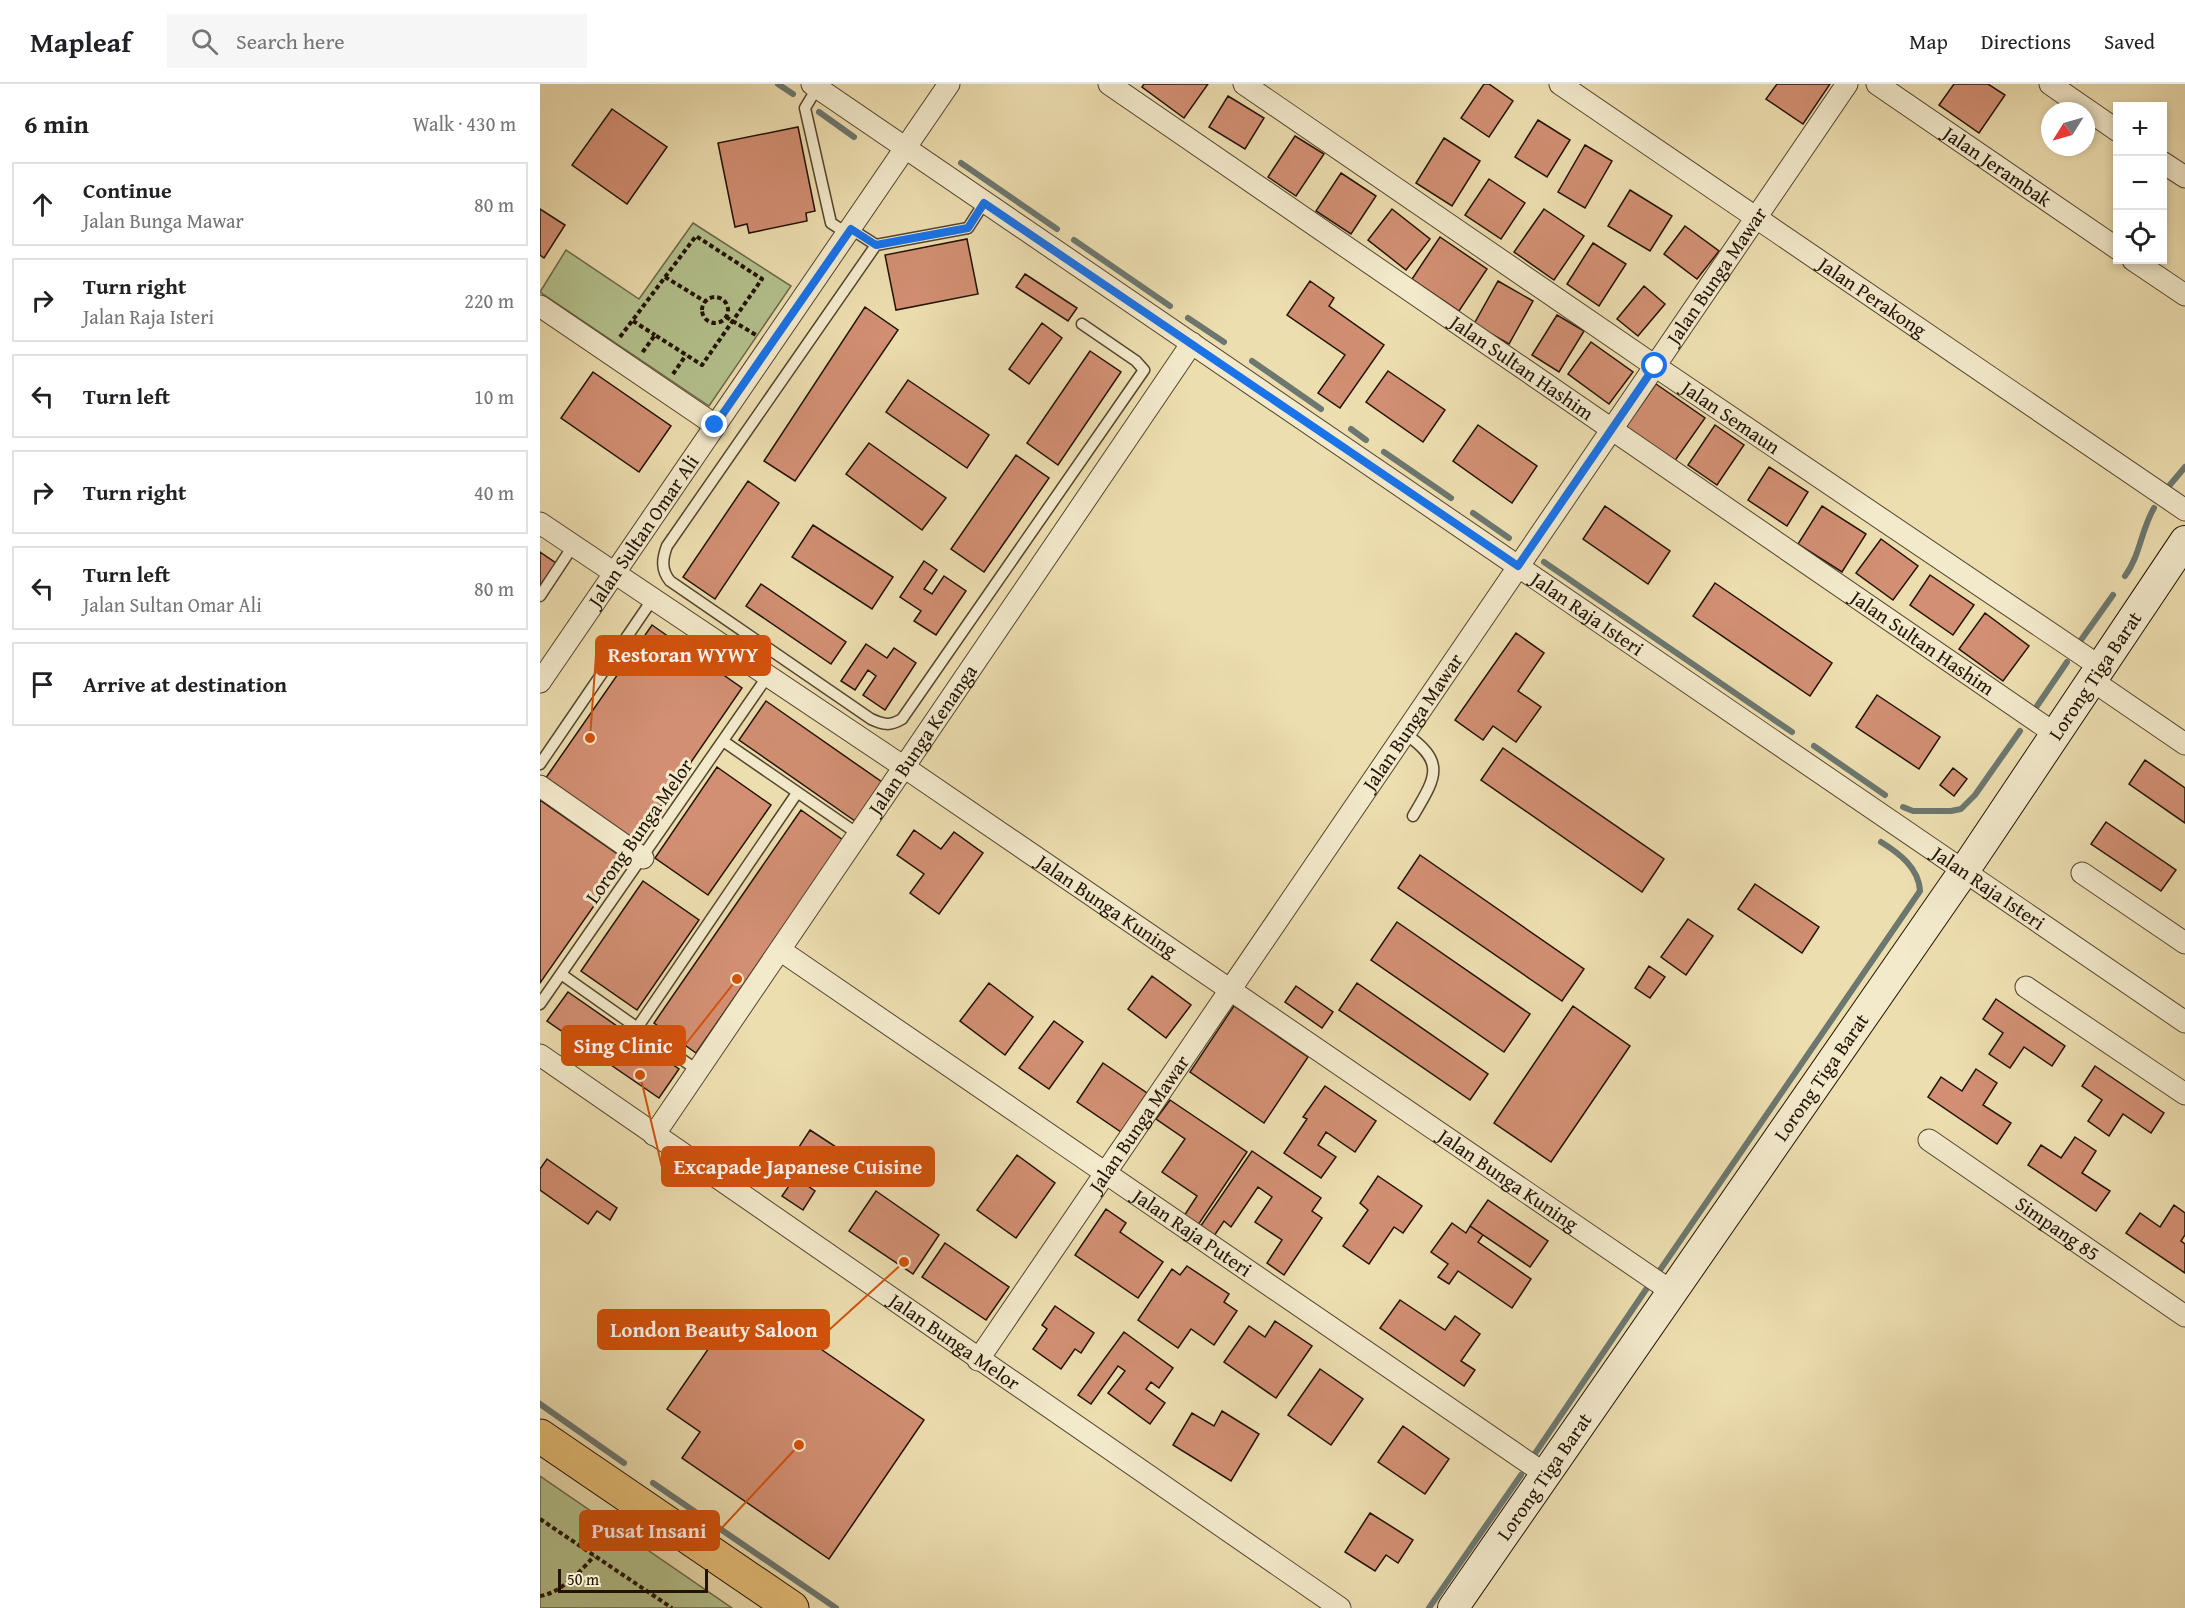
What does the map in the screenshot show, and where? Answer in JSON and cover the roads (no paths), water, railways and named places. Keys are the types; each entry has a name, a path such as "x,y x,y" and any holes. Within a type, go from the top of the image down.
{"main road":[{"name":"Lorong Tiga Barat","path":"1453,1608 1964,871 2185,541"},
{"path":"540,1436 792,1608"}],"street":[{"name":"Jalan Sultan Omar Ali","path":"540,682 949,84"},
{"name":"Jalan Sultan Hashim","path":"1108,84 1612,428 2054,734"},
{"name":"Jalan Semaun","path":"1244,84 1655,366 2095,673 2185,744"},
{"name":"Jalan Perakong","path":"1560,84 1757,216 2185,510"},
{"name":"Jalan Bunga Mawar","path":"978,1360 1847,84"},
{"name":"Jalan Jerambak","path":"1877,84 2113,246"},
{"path":"2050,84 2113,128"},
{"name":"Jalan Raja Isteri","path":"815,86 2185,1022"},
{"path":"2167,165 2185,177"},
{"path":"2139,264 2185,295"},
{"path":"540,306 715,425"},
{"name":"Jalan Bunga Kenanga","path":"654,1135 1192,343"},
{"name":"Jalan Bunga Kuning","path":"540,523 904,767 1671,1292"},
{"path":"540,786 643,858"},
{"path":"2082,873 2185,943"},
{"name":"Jalan Raja Puteri","path":"780,950 1545,1474"},
{"path":"2026,987 2185,1094"},
{"name":"Jalan Bunga Melor","path":"540,1055 978,1360 1340,1608"},
{"name":"Simpang 85","path":"1929,1140 2185,1316"}],"lane":[{"path":"815,86 805,108 831,223 876,245 968,228 984,203"},
{"path":"876,245 667,546 663,565 670,581 882,724 892,725 909,710 1144,370 1136,361 1082,324"},
{"path":"540,596 573,546"},
{"path":"540,764 652,600"},
{"name":"Lorong Bunga Melor","path":"540,1004 767,677"},
{"path":"1404,733 1430,754 1436,769 1413,816"},
{"path":"723,741 858,834"},
{"path":"637,1028 797,793"},
{"path":"561,974 697,1070"}],"waterway":[{"path":"778,84 793,94"},
{"path":"819,112 854,137"},
{"path":"961,163 1057,229"},
{"path":"1074,240 1170,306"},
{"path":"1188,318 1224,342"},
{"path":"1252,361 1321,409"},
{"path":"1351,429 1366,440"},
{"path":"1384,452 1451,498"},
{"path":"2169,486 2185,467"},
{"path":"2125,576 2134,560 2154,508"},
{"path":"1473,513 1509,538"},
{"path":"1544,562 1792,732"},
{"path":"2081,640 2113,595"},
{"path":"2037,706 2067,662"},
{"path":"1903,807 1913,811 1961,809 1975,795 2020,731"},
{"path":"1814,746 1885,795"},
{"path":"1658,1273 1920,891 1912,868 1901,856 1881,842"},
{"path":"1534,1455 1647,1288"},
{"path":"540,1404 624,1463"},
{"path":"1429,1608 1521,1475"},
{"path":"653,1483 836,1608"}],"place":[{"name":"Restoran WYWY","path":"590,738"},
{"name":"Sing Clinic","path":"737,979"},
{"name":"Excapade Japanese Cuisine","path":"640,1075"},
{"name":"London Beauty Saloon","path":"904,1262"},
{"name":"Pusat Insani","path":"799,1445"}]}
